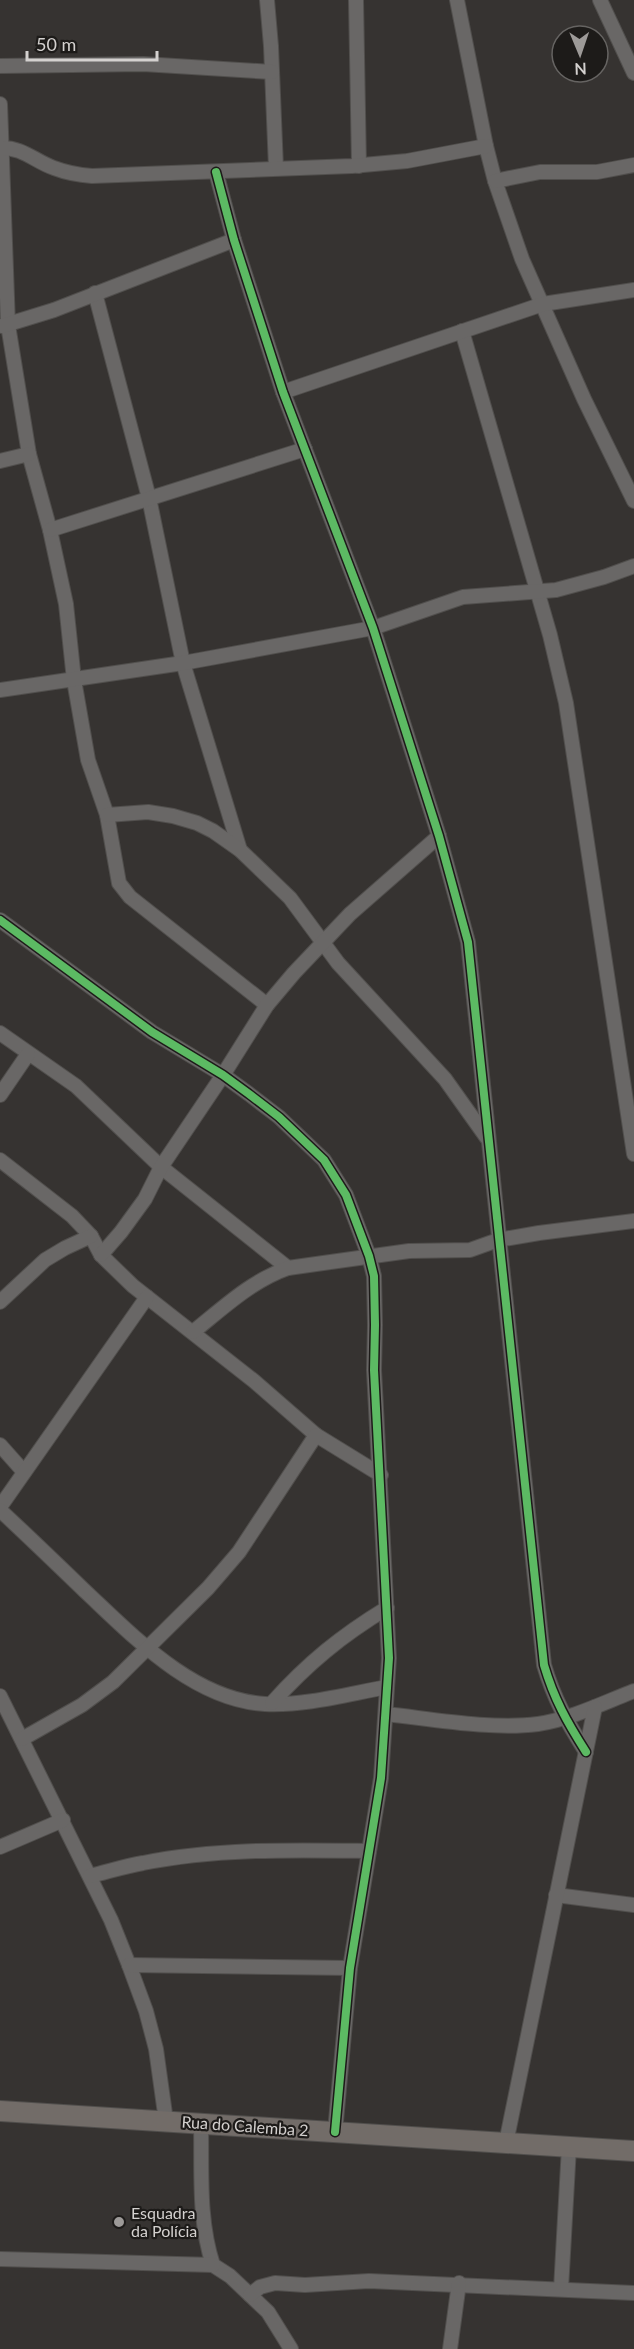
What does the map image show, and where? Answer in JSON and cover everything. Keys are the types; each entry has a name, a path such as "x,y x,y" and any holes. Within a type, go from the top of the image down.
{"main road":[{"name":"Rua do Calemba 2","path":"0,2111 634,2151"}],"street":[{"path":"267,0 276,168"},
{"path":"356,0 359,166"},
{"path":"457,0 486,146 495,181 522,259 584,399 634,501"},
{"path":"600,0 634,74"},
{"path":"0,66 143,64 272,72"},
{"path":"0,104 4,326 29,454 50,530 66,604 74,680 88,760 107,815 118,878 123,889 267,1005"},
{"path":"1,148 22,150 51,168 72,174 92,176 359,166 407,161 486,146"},
{"path":"495,181 540,172 597,172 634,165"},
{"path":"216,172 234,240 283,393 373,628 439,836 468,942 544,1665 552,1695 586,1752"},
{"path":"4,326 54,310 234,240"},
{"path":"283,393 543,304 634,290"},
{"path":"95,293 149,498 183,663 240,850"},
{"path":"462,331 538,592 566,704 634,1154"},
{"path":"50,530 305,450"},
{"path":"0,461 29,454"},
{"path":"0,690 183,663 373,628 463,597 538,592 576,585 634,566"},
{"path":"107,815 148,812 173,816 197,823 213,831 240,850 290,898 338,963 445,1079 488,1140"},
{"path":"101,1255 122,1232 145,1199 161,1167 267,1005 322,943 368,898 439,836"},
{"path":"0,920 152,1032 223,1075 279,1117 324,1160 346,1195 369,1256 374,1276 374,1370 389,1658 381,1778 350,1968 335,2132"},
{"path":"0,1034 76,1086 161,1167 288,1268"},
{"path":"0,1095 28,1054"},
{"path":"0,1160 72,1216 91,1236 101,1255 147,1297 254,1381 316,1435 381,1475"},
{"path":"192,1332 249,1286 288,1268 409,1251 470,1250 498,1240 570,1228 634,1221"},
{"path":"0,1302 45,1260 64,1248 91,1236"},
{"path":"147,1297 0,1508 148,1650 196,1683 239,1700 273,1703 315,1699 387,1687"},
{"path":"22,1738 82,1705 114,1682 148,1650 239,1552 316,1435"},
{"path":"0,1445 24,1472"},
{"path":"273,1703 299,1672 350,1631 387,1608"},
{"path":"386,1714 500,1725 537,1724 564,1718 634,1691"},
{"path":"0,1698 63,1820 129,1965 146,2011 156,2049 166,2121"},
{"path":"506,2143 596,1707"},
{"path":"0,1847 63,1820"},
{"path":"90,1876 144,1863 192,1856 310,1850 369,1851"},
{"path":"556,1895 634,1905"},
{"path":"129,1965 350,1968"},
{"path":"201,2123 202,2194 206,2244 213,2265"},
{"path":"561,2289 569,2147"},
{"path":"0,2259 213,2265 230,2276 268,2312 291,2349"},
{"path":"250,2295 260,2287 275,2283 305,2285 369,2281 459,2283 634,2293"},
{"path":"450,2349 459,2283"}],"cycle path":[{"path":"216,172 234,240 283,392 373,628 439,836 468,942 544,1665 562,1710 586,1752"},
{"path":"0,920 152,1032 223,1075 279,1117 324,1160 346,1195 369,1256 374,1276 374,1370 389,1658 381,1778 350,1968 335,2132"}],"place":[{"name":"Esquadra da Polícia","path":"119,2222"}]}
